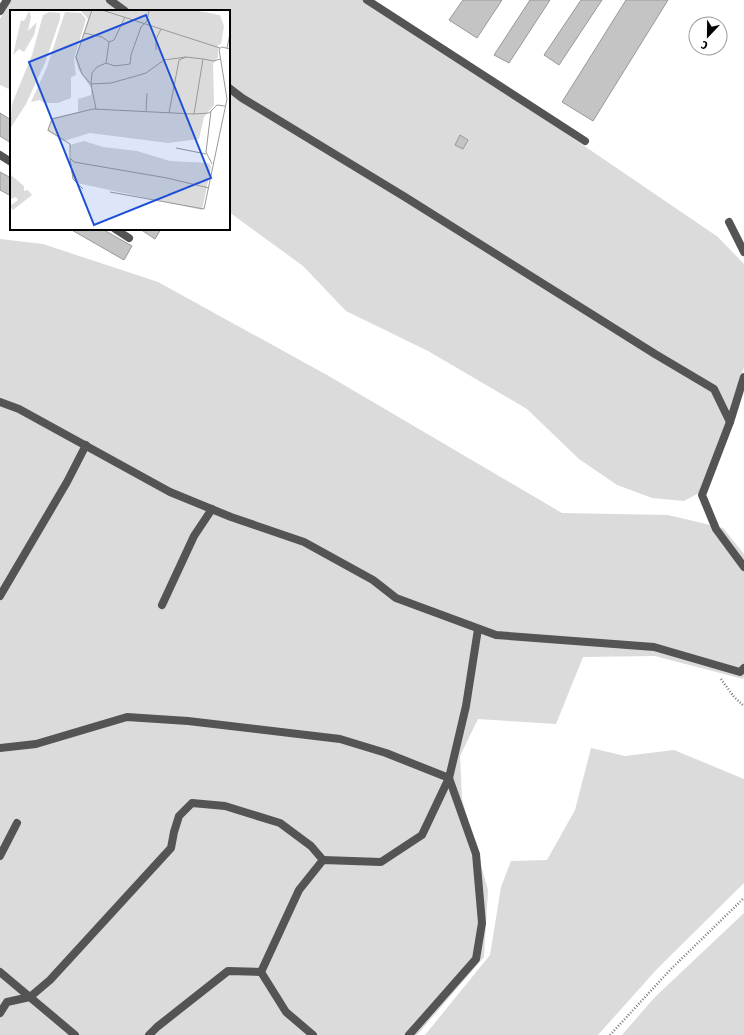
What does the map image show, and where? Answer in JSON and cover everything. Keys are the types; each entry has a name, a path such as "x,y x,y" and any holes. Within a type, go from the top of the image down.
{"lane":[{"path":"0,11 7,0"},
{"path":"110,0 124,10"},
{"path":"367,0 585,141"},
{"path":"230,89 242,98 405,197 655,354 714,389 730,422"},
{"path":"0,155 10,161"},
{"path":"729,222 744,252"},
{"path":"117,230 129,238"},
{"path":"744,377 730,422 702,495 716,529 744,567"},
{"path":"0,402 19,409 170,492 212,509 304,542 373,580 396,598 478,629 496,635 654,647 740,672 744,668"},
{"path":"0,596 67,482 86,445"},
{"path":"162,604 194,536 212,509"},
{"path":"0,1013 7,1002 30,997 50,980 171,848 178,816 192,804 225,806 280,823 311,846 323,860 381,862 422,835 449,778 466,706 478,629"},
{"path":"0,748 36,744 127,717 188,721 340,739 386,754 449,778 476,854 482,923 476,959 409,1035"},
{"path":"0,856 17,823"},
{"path":"261,972 299,890 323,860"},
{"path":"149,1035 228,971 261,972"},
{"path":"0,972 75,1035"},
{"path":"261,972 286,1012 313,1035"}],"path":[{"path":"708,663 734,697 744,706"},
{"path":"610,1035 671,969 744,898"}],"shaded area":[{"path":"11,0 370,0 718,237 744,264 744,367 726,423 699,493 684,501 652,498 617,485 579,459 527,409 428,351 346,311 303,266 230,213 230,10 10,10 10,90 0,85 0,19"},
{"path":"0,239 43,244 158,282 327,375 562,513 668,515 723,528 744,554 743,679 655,656 583,657 556,724 478,719 460,756 462,799 488,890 484,957 417,1035 0,1035"},
{"path":"591,748 625,756 674,750 744,779 744,883 657,969 598,1035 425,1035 490,955 501,887 511,861 547,860 575,810"},
{"path":"744,913 744,1035 622,1035 654,998"}],"building":[{"path":"463,0 502,0 477,38 449,20"},
{"path":"530,0 550,0 509,63 494,55"},
{"path":"581,0 602,0 559,65 544,55"},
{"path":"626,0 668,0 593,121 562,102"},
{"path":"0,113 10,119 10,142 0,136"},
{"path":"460,135 468,140 463,149 455,145"},
{"path":"0,172 10,177 10,195 0,190"},
{"path":"72,230 104,230 132,246 124,260"},
{"path":"142,230 160,230 155,239"}]}
